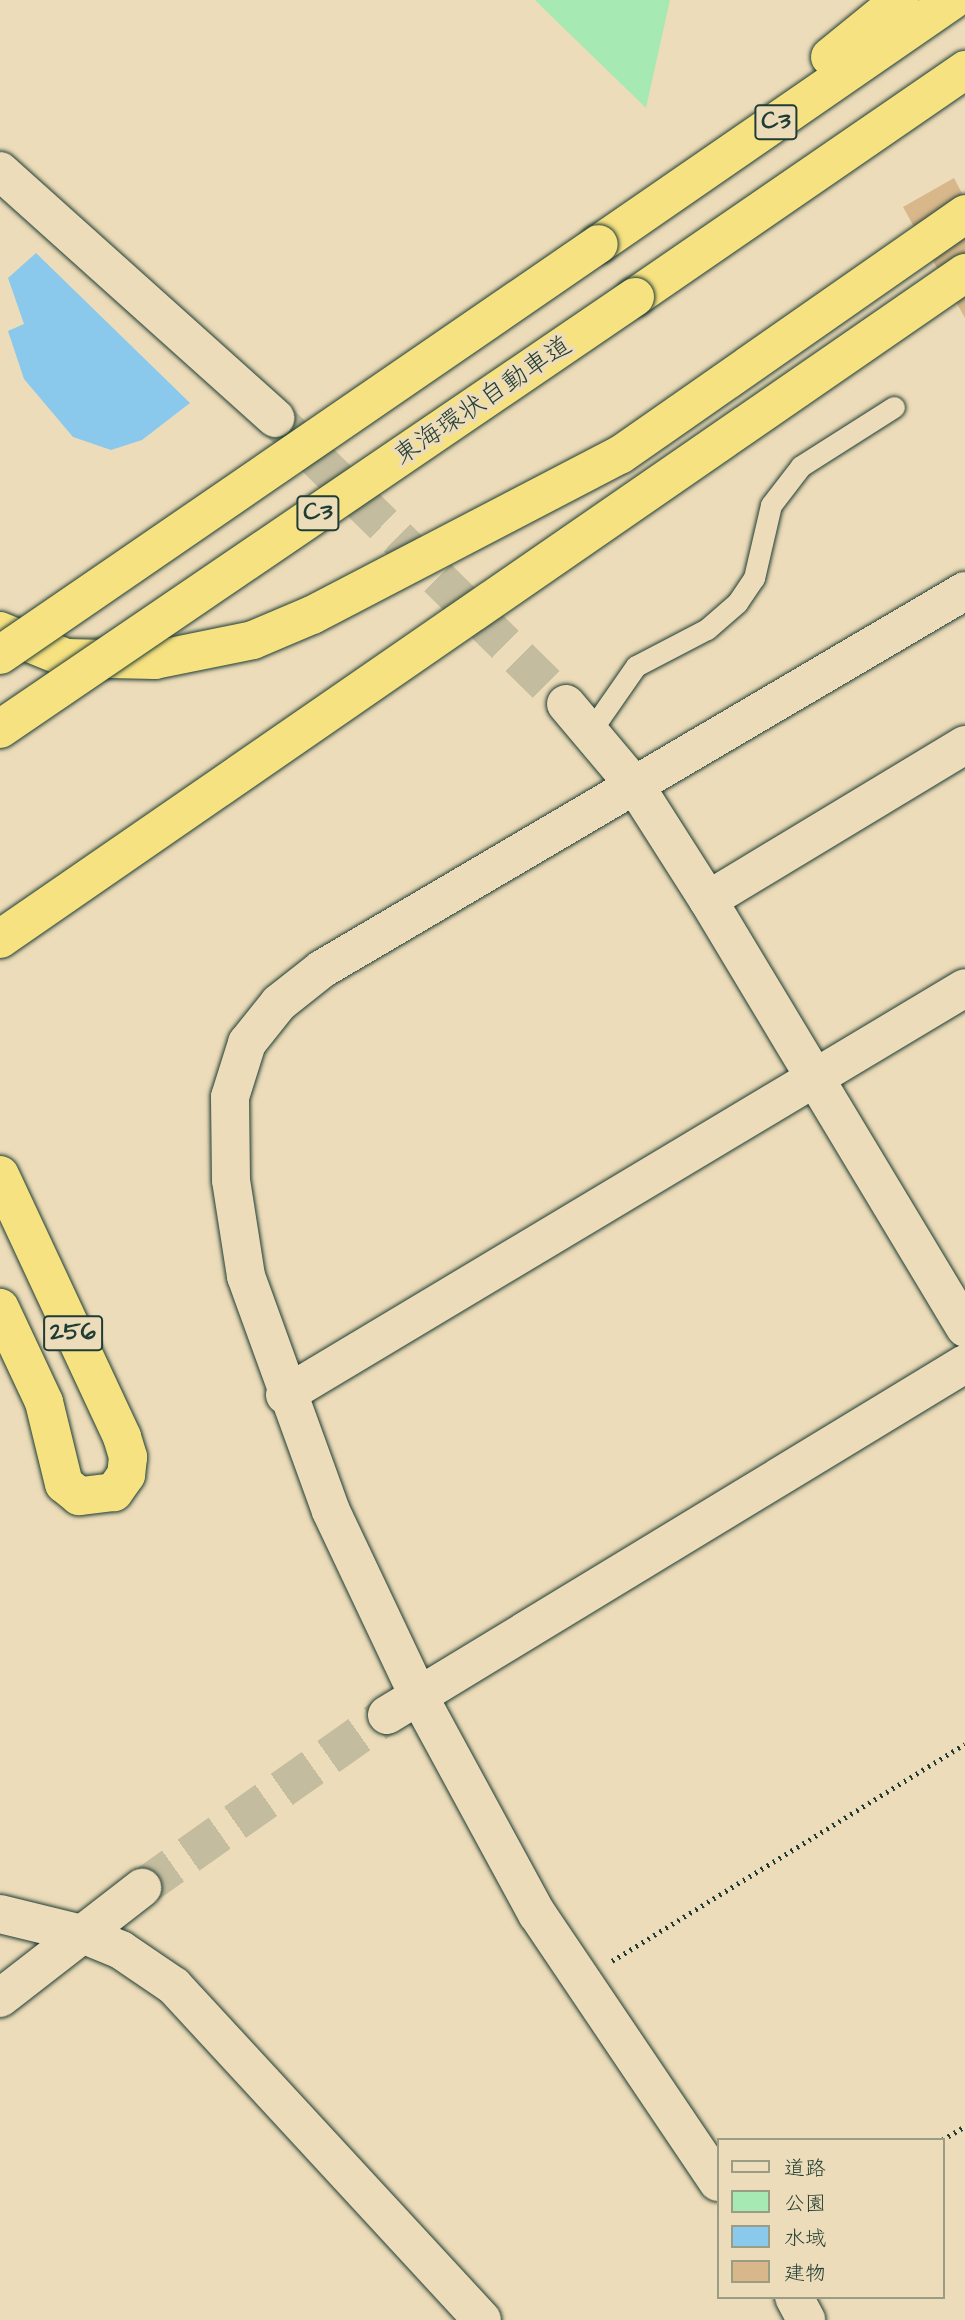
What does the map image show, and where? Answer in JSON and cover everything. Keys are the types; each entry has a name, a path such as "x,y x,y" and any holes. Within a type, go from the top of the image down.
{"highway":[{"path":"609,237 900,0"},
{"name":"C3","path":"0,654 953,0"},
{"name":"東海環状自動車道","path":"0,729 965,70"},
{"path":"0,631 66,658 155,660 253,640 312,615 620,454 965,214"},
{"path":"0,939 965,272"},
{"name":"256","path":"0,1175 122,1437 128,1457 126,1475 114,1492 100,1498 79,1496 64,1484 44,1402 0,1308"}],"street":[{"path":"0,171 275,418"},
{"path":"716,2179 578,1982 417,1693 331,1511 285,1395 246,1276 231,1180 230,1097 247,1043 279,1003 321,969 636,788 965,590"},
{"path":"579,716 636,788 708,900 965,1328"},
{"path":"708,900 965,745"},
{"path":"285,1395 965,988"},
{"path":"387,1715 417,1693 965,1364"},
{"path":"0,1998 142,1888"},
{"path":"0,1914 82,1934 121,1950 174,1986 482,2320"},
{"path":"795,2299 806,2320"}],"lane":[{"path":"579,716 636,666 714,625 737,603 754,578 771,505 801,466 894,407"}],"path":[{"path":"578,1982 965,1744"},
{"path":"944,2139 965,2126"}],"green space":[{"path":"535,0 670,0 646,108 545,10"}],"water":[{"path":"36,253 190,403 142,440 111,450 73,437 24,379 8,331 24,324 8,278"}],"building":[{"path":"954,178 965,199 965,318 903,207"}],"tunnel":[{"path":"275,418 566,704"},
{"path":"142,1888 387,1715"}]}
